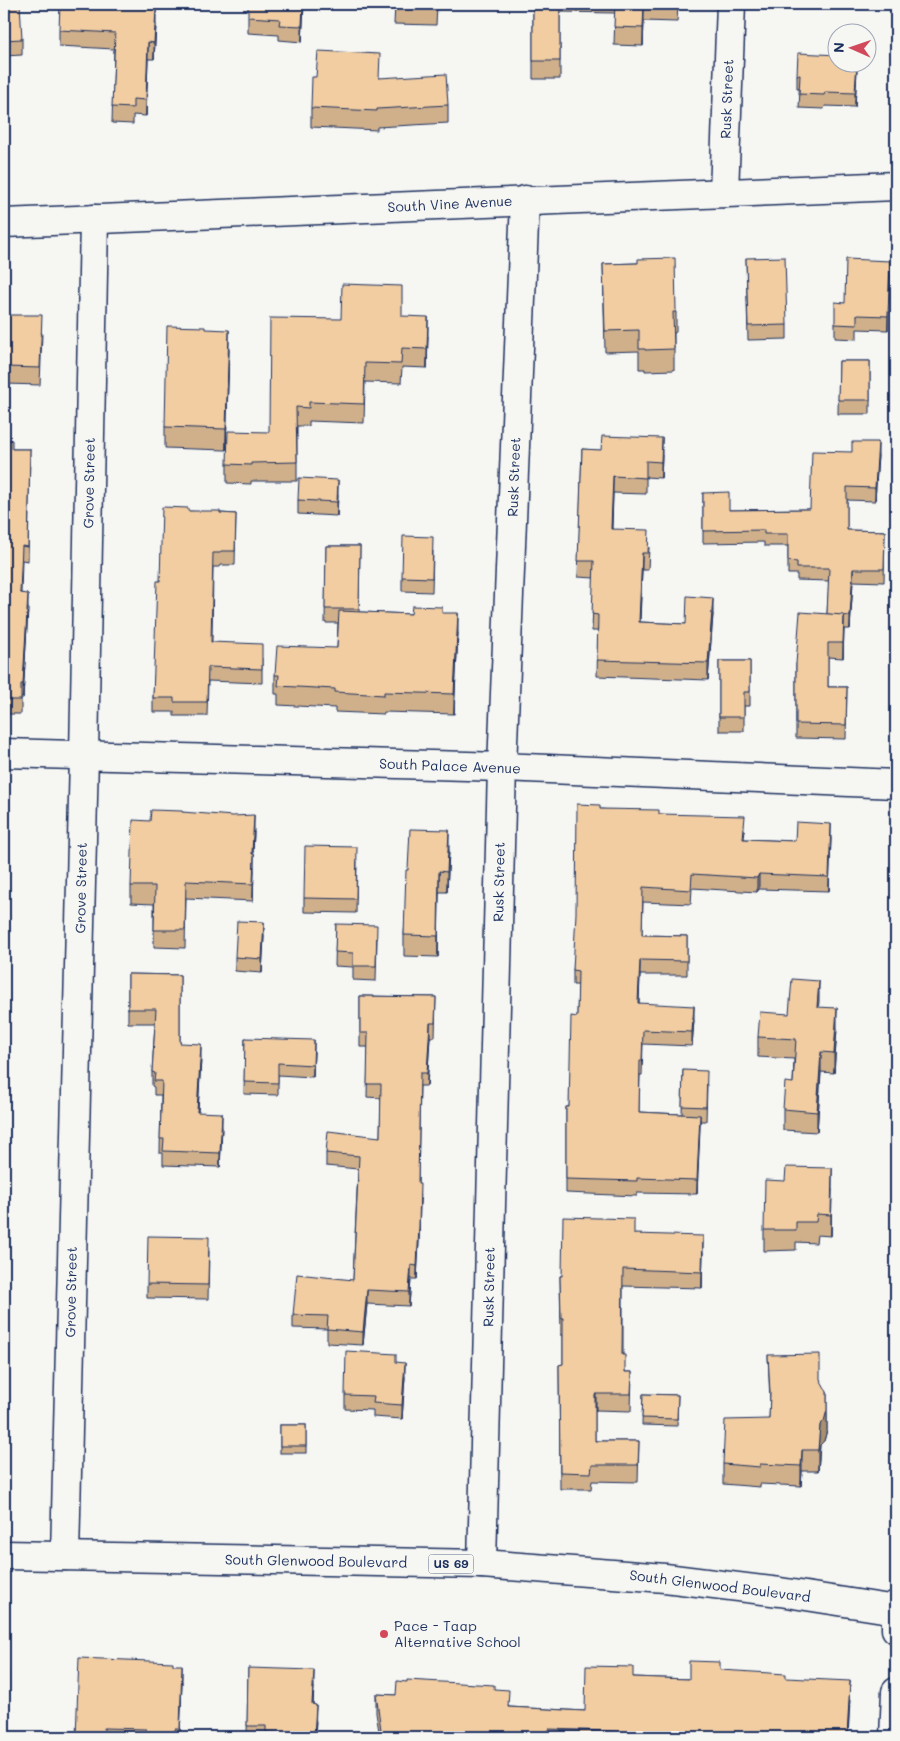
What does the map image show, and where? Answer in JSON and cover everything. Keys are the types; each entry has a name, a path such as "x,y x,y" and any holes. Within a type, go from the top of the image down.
{"street":[{"name":"Rusk Street","path":"724,193 731,4"},
{"name":"South Vine Avenue","path":"4,223 896,186"},
{"name":"Rusk Street","path":"482,1564 502,768 525,200"},
{"name":"Grove Street","path":"65,1556 84,756 94,219"},
{"name":"South Palace Avenue","path":"4,753 502,768 896,784"},
{"name":"South Glenwood Boulevard","path":"4,1555 482,1564 665,1578 780,1592 896,1610"},
{"path":"896,1605 896,1629"},
{"path":"894,1737 896,1692"}],"building":[{"path":"4,4 20,4 22,39 4,40"},
{"path":"60,4 147,4 147,9 156,9 154,43 148,42 146,100 133,99 133,108 112,107 115,33 59,30"},
{"path":"248,4 303,4 302,26 279,25 280,19 248,17"},
{"path":"395,4 436,4 436,9 394,8"},
{"path":"533,4 560,4 560,61 533,61"},
{"path":"615,4 644,4 643,28 614,27"},
{"path":"318,51 380,54 379,78 446,74 448,105 377,109 377,111 311,108 312,77 316,77"},
{"path":"798,53 828,54 828,72 856,72 855,93 825,92 824,95 799,94 800,75 797,75"},
{"path":"785,257 787,325 748,326 746,258"},
{"path":"675,258 676,312 673,312 674,349 639,349 639,330 605,331 603,264 638,263 638,259"},
{"path":"846,259 890,261 888,316 857,315 857,325 835,324 835,302 845,303"},
{"path":"342,284 402,286 402,316 428,317 427,349 402,348 401,364 365,363 364,404 309,402 309,408 296,407 297,462 251,463 251,465 227,464 228,431 269,432 270,318 341,319"},
{"path":"4,315 42,315 40,368 6,367 6,362 4,362"},
{"path":"167,326 229,330 226,429 165,427"},
{"path":"839,361 870,361 870,400 838,400"},
{"path":"602,436 662,438 661,462 646,461 646,478 613,476 611,529 649,530 648,553 642,553 639,622 686,624 687,596 713,598 708,663 597,660 598,615 592,614 594,561 578,561 582,449 601,450"},
{"path":"4,440 12,440 12,449 30,449 28,547 22,546 20,593 28,594 21,700 4,700"},
{"path":"852,442 878,442 875,488 847,487 847,530 885,531 884,569 853,569 850,616 827,614 829,568 797,568 797,562 788,561 788,534 764,534 764,530 703,531 703,493 729,492 729,510 810,509 812,451 852,452"},
{"path":"299,478 338,480 337,502 298,500"},
{"path":"162,507 188,508 188,511 220,511 220,513 236,514 235,551 213,553 211,642 262,644 262,669 208,667 207,702 174,702 174,698 153,698 157,581 160,581"},
{"path":"403,536 433,537 432,578 402,577"},
{"path":"326,546 360,546 359,609 325,609"},
{"path":"412,606 442,607 442,613 458,613 454,694 384,692 384,695 335,692 335,689 278,686 279,675 275,675 277,646 337,648 339,611 411,614"},
{"path":"800,612 844,615 843,643 828,643 828,687 847,687 846,725 796,724 796,664"},
{"path":"719,661 750,661 750,692 744,692 744,717 719,717"},
{"path":"577,804 600,805 600,809 659,810 659,814 745,816 743,839 795,841 796,822 831,824 829,877 759,874 757,878 692,874 691,890 643,887 642,935 687,936 687,961 640,960 638,1003 694,1006 692,1032 643,1030 639,1112 700,1115 697,1180 637,1178 637,1181 566,1179 566,1107 569,1107 571,1016 577,1017 578,971 573,970 576,913"},
{"path":"151,810 233,816 254,815 253,884 186,881 185,930 154,930 155,886 131,886 133,820 150,821"},
{"path":"410,829 449,830 447,872 439,871 438,936 404,935 406,870 408,870"},
{"path":"305,846 357,847 356,899 304,898"},
{"path":"237,921 264,922 262,959 235,957"},
{"path":"336,924 377,925 376,966 353,966 353,953 335,952"},
{"path":"128,974 180,975 180,1043 201,1044 197,1112 222,1113 220,1153 163,1151 164,1139 160,1139 162,1081 154,1081 155,1073 152,1072 156,1009 128,1009"},
{"path":"792,979 819,981 817,1007 837,1008 834,1053 821,1052 817,1112 783,1109 785,1082 793,1083 796,1039 758,1037 760,1012 789,1014"},
{"path":"360,996 436,997 435,1023 430,1023 427,1073 420,1073 418,1184 420,1184 417,1266 411,1265 409,1292 367,1290 363,1332 327,1329 328,1316 293,1315 297,1274 353,1280 359,1156 326,1153 328,1131 380,1137 381,1084 367,1084 368,1033 360,1033"},
{"path":"245,1038 314,1040 313,1065 278,1063 278,1083 244,1082"},
{"path":"683,1070 707,1071 706,1107 682,1106"},
{"path":"786,1167 832,1168 831,1215 817,1214 816,1222 796,1222 796,1230 764,1230 765,1180 785,1181"},
{"path":"563,1217 634,1219 634,1234 703,1236 702,1272 623,1269 622,1355 625,1355 625,1372 632,1372 631,1394 595,1395 595,1441 639,1441 638,1465 592,1465 591,1473 560,1472 559,1365 563,1364 563,1318 561,1318 560,1276 562,1276"},
{"path":"148,1236 209,1237 208,1285 147,1284"},
{"path":"346,1351 396,1354 396,1362 405,1363 402,1405 373,1403 374,1396 345,1395"},
{"path":"820,1354 820,1379 827,1392 827,1410 824,1421 820,1425 818,1450 802,1450 801,1466 760,1464 760,1467 723,1464 725,1420 769,1419 768,1355"},
{"path":"643,1394 678,1395 677,1419 642,1418"},
{"path":"280,1425 306,1425 306,1446 280,1446"},
{"path":"79,1658 173,1662 173,1665 182,1665 180,1729 175,1729 174,1737 146,1737 146,1729 104,1728 104,1737 76,1737"},
{"path":"689,1661 720,1662 720,1670 786,1674 786,1678 850,1681 847,1737 666,1737 666,1733 549,1729 549,1737 382,1737 376,1694 396,1695 397,1681 494,1685 494,1689 509,1690 508,1707 585,1711 586,1666 633,1667 633,1677 689,1679"},
{"path":"248,1668 314,1670 312,1704 316,1705 314,1737 282,1737 282,1733 266,1732 266,1726 247,1726"},
{"path":"4,1670 8,1670 7,1726 4,1726"}],"place":[{"name":"Pace - Taap Alternative School","path":"384,1634"}]}
